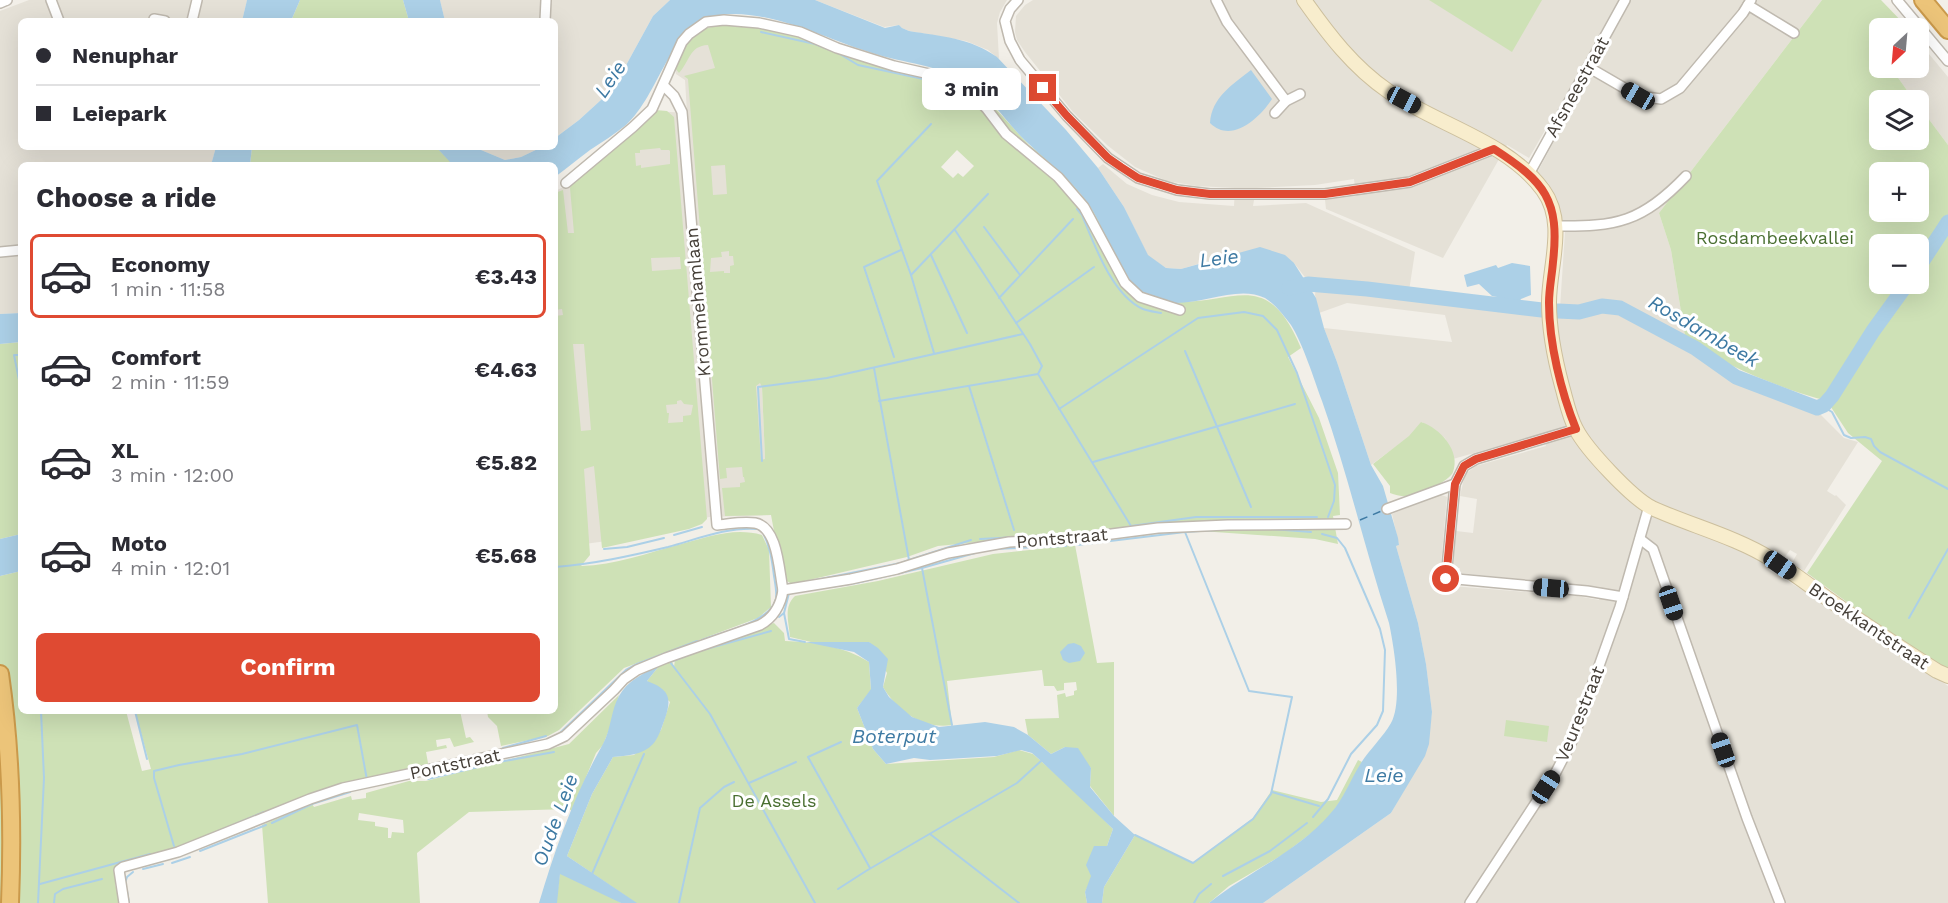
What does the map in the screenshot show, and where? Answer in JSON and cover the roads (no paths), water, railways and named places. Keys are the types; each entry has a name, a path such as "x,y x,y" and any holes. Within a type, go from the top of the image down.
{"highway":[{"path":"1923,0 1948,30"},
{"path":"0,674 12,822 10,903"}],"street":[{"path":"0,3 8,0"},
{"path":"51,0 58,18"},
{"path":"193,18 197,0"},
{"path":"545,18 546,0"},
{"path":"1018,0 1010,9 1005,21 1010,41 1020,60 1067,116 1100,149 1138,178 1177,190 1210,194 1325,194 1410,182 1494,149"},
{"path":"1216,0 1227,22 1286,101"},
{"name":"Broekkantstraat","path":"1304,0 1330,37 1360,68 1389,92 1494,149 1528,174 1545,193 1552,207 1555,226 1549,302 1550,328 1561,383 1576,429 1601,461 1638,499 1648,506 1769,557 1853,616 1948,676"},
{"name":"Afsneestraat","path":"1528,174 1625,0"},
{"path":"1897,0 1948,61"},
{"path":"1588,67 1638,96 1661,99 1680,88 1749,2 1794,33"},
{"path":"566,183 652,109 682,42 689,34 706,22 724,20 759,23 800,32 837,48 894,66 947,78 968,89 1006,134 1058,177 1084,207 1125,284 1140,297 1180,310"},
{"name":"Krommehamlaan","path":"664,86 674,96 682,112 717,525 754,523 767,529 774,543 783,590"},
{"path":"1275,113 1286,101 1300,94"},
{"path":"1555,226 1588,227 1632,218 1656,204 1686,176"},
{"path":"0,252 18,250"},
{"path":"1576,429 1476,459 1464,466 1455,484 1446,579 1587,591 1623,597"},
{"path":"1387,509 1455,484"},
{"name":"Veurestraat","path":"1470,903 1566,754 1623,597 1648,506"},
{"name":"Pontstraat","path":"124,903 118,875 119,870 123,867 178,852 310,799 344,788 548,744 565,736 624,679 637,670 767,621 776,610 783,590 851,579 897,569 948,553 1009,542 1073,539 1158,528 1346,524"},
{"path":"1640,539 1653,549 1747,818 1780,903"}],"water":[{"path":"247,0 300,0 292,18 243,18"},
{"path":"403,0 440,0 444,18 408,18"},
{"name":"Leie","path":"670,0 815,0 885,28 899,25 909,31 955,39 977,46 997,57 1066,130 1098,168 1124,207 1148,255 1166,268 1181,269 1260,247 1285,255 1294,263 1316,298 1371,465 1383,486 1398,538 1399,545 1396,546 1418,623 1426,664 1432,712 1429,744 1425,756 1391,813 1263,903 1209,903 1317,828 1335,808 1361,763 1388,728 1395,713 1397,688 1389,623 1331,429 1308,362 1291,325 1279,310 1265,298 1251,294 1169,303 1152,299 1137,289 1121,270 1100,224 1081,194 1022,137 977,89 946,72 872,53 774,19 753,15 715,16 699,23 686,33 638,112 626,125 558,175 558,162 450,162 439,150 481,150 505,160 521,157 536,150 558,150 558,136 613,89 653,16"},
{"path":"1251,70 1272,99 1260,114 1244,126 1227,131 1218,129 1210,123 1215,106 1224,92"},
{"path":"215,150 252,150 250,162 212,162"},
{"path":"1512,263 1530,266 1531,295 1519,302 1498,300 1479,284 1467,287 1464,275 1496,265 1498,268"},
{"path":"18,313 18,342 0,344 0,314"},
{"path":"18,535 18,572 0,576 0,539"},
{"name":"Boterput","path":"805,642 869,642 878,648 888,659 883,687 889,697 912,717 939,727 985,722 1014,727 1051,754 1065,747 1078,748 1091,768 1090,787 1114,816 1135,835 1104,887 1102,903 1087,903 1085,892 1091,876 1086,865 1094,846 1107,846 1113,829 1032,753 1021,750 997,756 930,760 914,758 886,764 873,749 857,708 871,689 869,662 854,652"},
{"path":"1074,643 1081,646 1085,653 1080,661 1069,663 1063,660 1060,652 1068,644"},
{"path":"659,666 647,681 661,688 668,697 668,708 659,735 644,751 613,757 592,794 567,856 637,903 621,903 560,874 557,903 539,903 566,822 583,782 606,738 619,696 631,681"}],"waterway":[{"path":"761,32 815,44 838,53 858,65 942,83 959,91"},
{"path":"931,124 877,181 911,275 988,194"},
{"path":"1077,209 1113,281 1132,302 1143,309 1161,313"},
{"path":"999,298 1073,219"},
{"name":"Rosdambeek","path":"1929,251 1948,222"},
{"path":"984,227 1020,275"},
{"path":"879,401 1038,374 1042,366 955,230"},
{"path":"894,357 864,267 901,250"},
{"path":"931,255 967,333"},
{"path":"1016,323 1094,267"},
{"path":"911,275 934,353"},
{"name":"Rosdambeek","path":"1289,288 1308,284 1367,289 1542,310"},
{"name":"Rosdambeek","path":"1558,311 1579,312 1602,306 1620,308 1695,348 1736,377 1817,408 1824,405 1832,396 1873,331 1900,294"},
{"name":"Rosdambeek","path":"1507,306 1508,301"},
{"path":"1059,409 1198,318 1244,312 1263,316 1277,330 1297,373 1335,485 1334,501 1328,517"},
{"path":"762,461 758,387 827,378 1023,334"},
{"path":"1185,351 1251,507"},
{"path":"18,355 14,355 18,375"},
{"path":"806,582 909,560 874,368"},
{"path":"1038,374 1131,526 1196,517 1317,517"},
{"path":"969,386 1014,530"},
{"path":"1093,462 1295,404"},
{"path":"1822,406 1832,412 1844,435 1851,438 1871,439 1880,452 1948,489"},
{"path":"674,535 702,527"},
{"path":"558,567 626,556 723,532 757,529"},
{"path":"1221,530 1236,529"},
{"path":"1272,529 1311,532"},
{"path":"1185,532 1215,530"},
{"path":"702,640 756,620 772,607 776,599 776,587 770,553 762,531"},
{"path":"1077,545 1185,532 1249,691 1292,697 1271,794 1253,819 1193,863 1135,835"},
{"path":"1061,535 1076,534"},
{"path":"1313,817 1328,799 1351,754 1377,725 1383,711 1385,650 1380,629 1345,548 1337,538 1322,534"},
{"path":"980,539 1053,535"},
{"path":"604,549 627,547 664,538"},
{"path":"909,560 971,540"},
{"path":"994,549 1066,546"},
{"path":"1909,618 1948,549"},
{"path":"952,725 922,568 975,553"},
{"path":"810,590 856,583 922,568"},
{"path":"784,613 789,593"},
{"path":"779,617 784,613 789,639 805,642"},
{"path":"771,631 699,651 670,662 710,714 815,903"},
{"path":"558,735 626,670 697,641"},
{"path":"38,903 44,778 41,714"},
{"path":"136,714 147,759"},
{"path":"174,846 154,778 154,771 242,754 357,725 367,780"},
{"path":"503,748 546,736"},
{"path":"841,742 808,757 870,868"},
{"path":"428,779 554,752"},
{"path":"592,874 644,754"},
{"path":"838,889 1017,783 1041,761"},
{"path":"749,783 796,762"},
{"path":"679,903 700,808 724,787 734,782"},
{"path":"312,794 332,787"},
{"path":"272,823 312,804 350,792"},
{"path":"1272,792 1319,806"},
{"path":"209,835 264,812"},
{"path":"1223,876 1270,851 1307,823"},
{"path":"200,851 266,825"},
{"path":"930,834 1019,903"},
{"path":"40,884 150,854"},
{"path":"172,863 190,857"},
{"path":"143,869 163,864"},
{"path":"125,883 127,877 133,872"},
{"path":"54,903 55,894 63,889 102,879"},
{"path":"1194,903 1199,894 1211,884"},
{"path":"127,891 129,903"}],"park label":[{"name":"Rosdambeekvallei","path":"1775,238"},
{"name":"De Assels","path":"774,801"}],"water label":[{"name":"Oude Leie","path":"555,820"}]}
